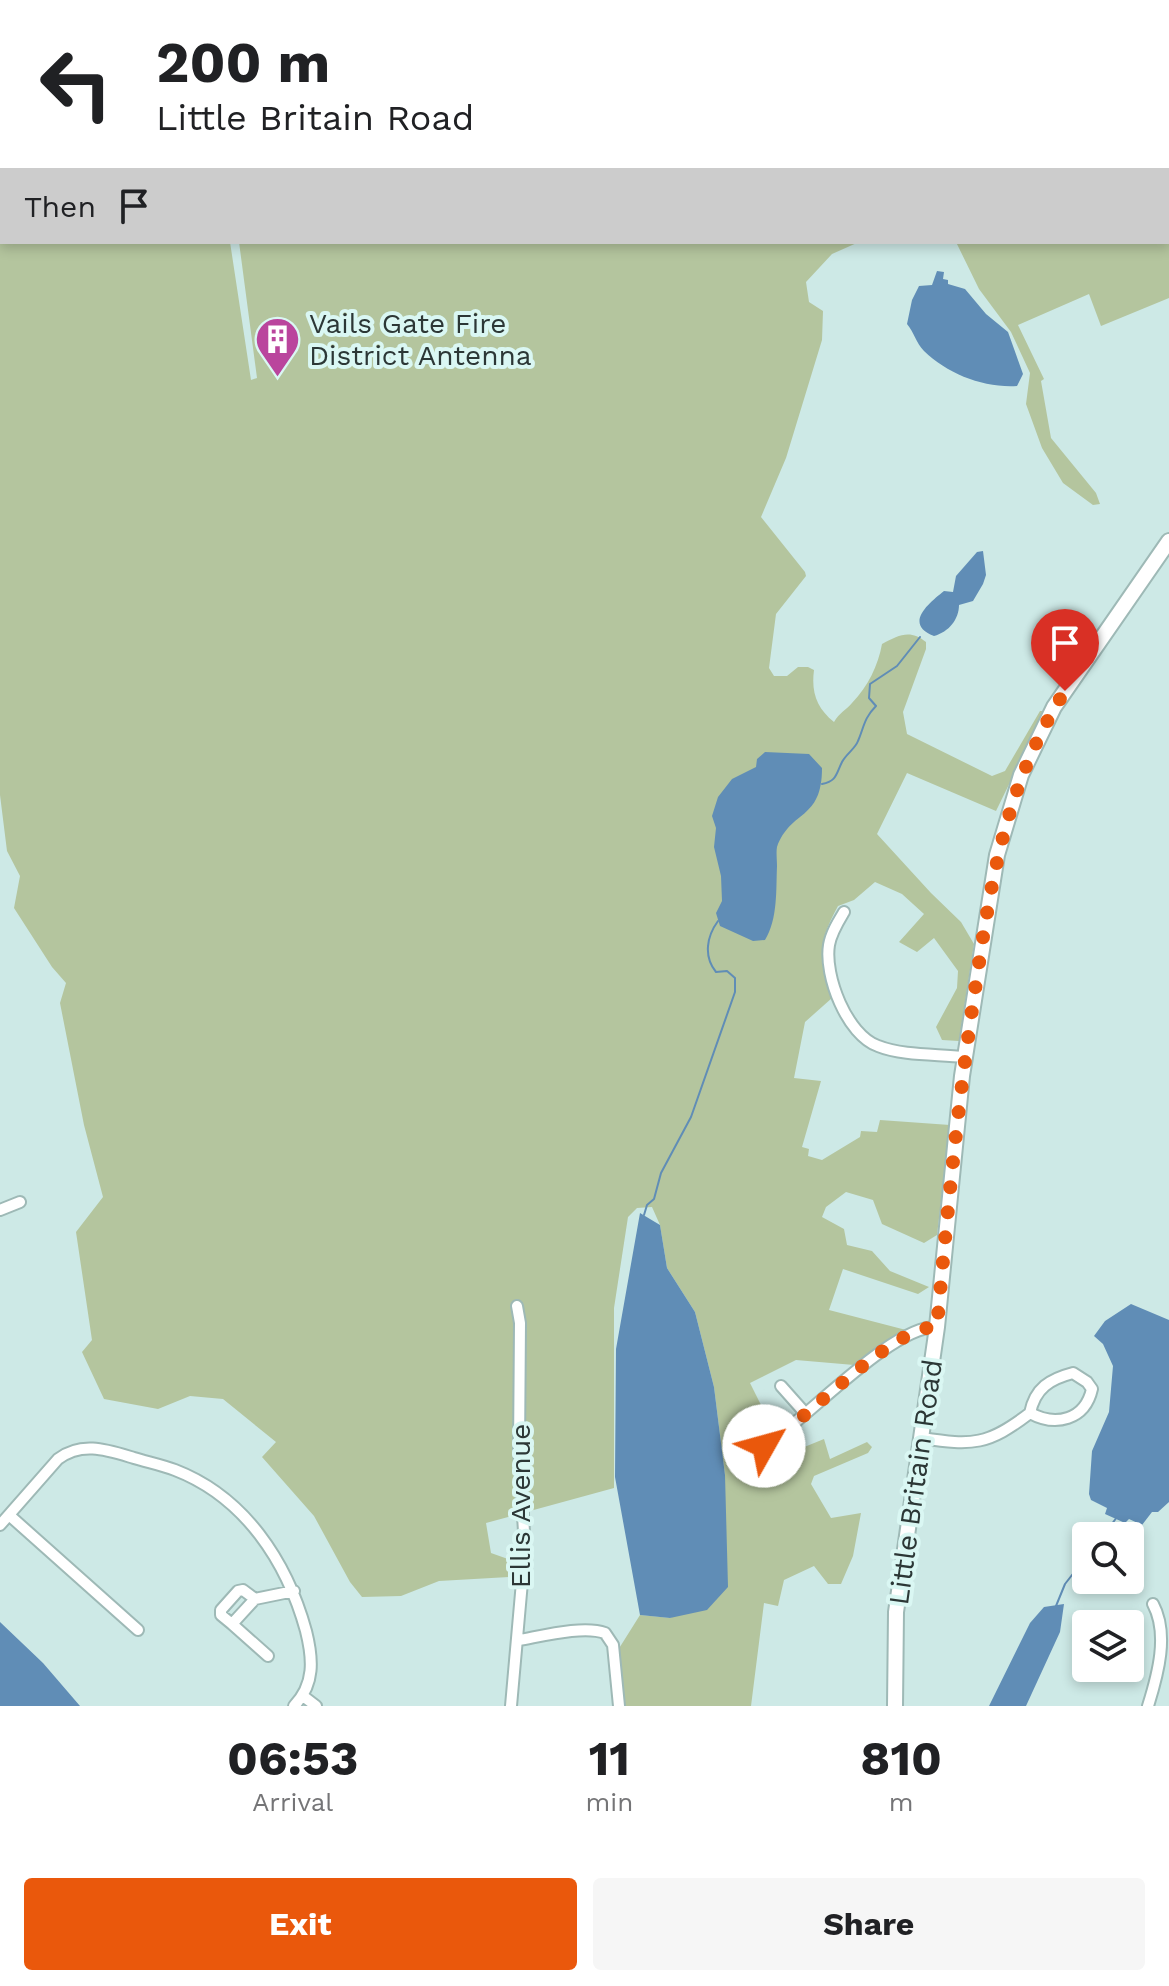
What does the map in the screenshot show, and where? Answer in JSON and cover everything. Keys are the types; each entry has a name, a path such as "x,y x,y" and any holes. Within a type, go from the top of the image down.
{"main road":[{"name":"Little Britain Road","path":"895,1706 896,1612 937,1327 964,1057 997,855 1021,775 1038,737 1075,674 1169,541"}],"street":[{"path":"844,912 834,928 828,954 844,1014 854,1030 879,1047 964,1057"},
{"path":"0,1210 20,1202"},
{"name":"Ellis Avenue","path":"511,1706 525,1548 519,1450 520,1323 517,1306"},
{"path":"764,1446 823,1397 904,1337 920,1328 937,1327"},
{"path":"922,1438 973,1443 1005,1432 1030,1413 1036,1394 1050,1380 1073,1373 1092,1389 1089,1401 1071,1417 1049,1421 1030,1413"},
{"path":"781,1386 805,1413"},
{"path":"0,1525 58,1459 67,1452 82,1448 111,1451 175,1470 214,1491 258,1531 274,1552 294,1591 312,1659 309,1685 294,1706"},
{"path":"9,1515 138,1630"},
{"path":"255,1599 243,1590 238,1591 221,1610 221,1615 268,1656"},
{"path":"232,1624 255,1599 294,1591"},
{"path":"1148,1706 1161,1664 1165,1638 1164,1622 1153,1604"},
{"path":"519,1640 599,1631 610,1638 619,1706"},
{"path":"303,1696 316,1706"}],"green space":[{"path":"0,244 230,244 251,380 257,378 239,244 854,244 832,254 806,282 809,302 823,311 822,340 786,458 761,517 806,576 776,614 769,668 774,676 787,676 798,667 814,670 816,699 834,722 867,683 882,644 904,635 920,638 926,642 926,649 903,712 907,734 992,776 1005,771 1040,711 1043,715 996,811 907,773 877,834 961,922 974,944 959,1041 942,1040 936,1027 957,988 958,971 934,938 917,952 899,942 924,914 902,894 875,882 854,900 838,906 823,942 823,961 832,998 805,1022 794,1078 821,1081 802,1147 809,1149 808,1156 822,1160 860,1137 861,1131 877,1132 880,1120 950,1125 937,1235 924,1243 882,1224 873,1200 846,1192 826,1207 822,1217 844,1229 847,1245 872,1251 890,1271 929,1287 918,1294 843,1269 829,1310 906,1330 854,1365 796,1360 750,1383 774,1431 745,1453 749,1477 758,1486 792,1452 824,1439 830,1459 867,1442 872,1447 868,1453 814,1476 811,1484 831,1518 861,1513 853,1556 841,1584 828,1584 814,1566 784,1580 778,1606 764,1603 751,1706 625,1706 618,1650 640,1615 671,1618 725,1475 714,1387 695,1312 667,1268 660,1225 652,1207 637,1208 628,1217 614,1308 614,1488 486,1523 491,1553 516,1562 514,1573 509,1577 439,1581 401,1596 362,1597 350,1582 314,1516 262,1457 276,1442 223,1399 190,1396 158,1409 104,1399 82,1352 92,1340 76,1232 103,1197 84,1125 60,1003 66,983 14,908 20,876 7,851 0,795"},
{"path":"957,244 1169,244 1169,298 1101,326 1089,294 1018,325 1044,379 1041,381 1051,438 1096,493 1100,504 1093,505 1063,483 1042,448 1026,404 1030,373 1011,332 979,289"}],"water":[{"path":"937,271 944,272 943,279 948,280 948,284 965,289 986,314 1008,332 1023,374 1017,386 992,385 967,378 933,359 921,348 907,324 912,300 919,286 932,285"},
{"path":"983,551 986,575 973,601 959,605 949,628 934,636 925,631 920,626 920,620 926,607 944,591 953,592 956,576 977,552"},
{"path":"765,752 809,754 822,768 821,785 811,806 790,826 777,847 772,923 765,940 753,941 720,926 716,913 722,901 721,876 714,847 716,828 712,816 718,797 732,779 756,767 757,759"},
{"path":"640,1213 660,1225 667,1268 695,1312 714,1387 725,1475 728,1587 707,1610 670,1618 640,1615 615,1477 616,1349"},
{"path":"1131,1304 1169,1320 1169,1502 1158,1512 1152,1512 1144,1522 1129,1519 1123,1522 1105,1514 1107,1508 1091,1500 1089,1494 1092,1451 1109,1412 1113,1366 1103,1344 1094,1336 1105,1321"},
{"path":"1064,1604 1060,1632 1026,1706 989,1706 1030,1623 1044,1607"},
{"path":"0,1622 43,1663 80,1706 0,1706"}],"waterway":[{"path":"822,784 835,776 857,744 876,706 869,698 870,684 897,666 920,637"},
{"path":"644,1215 647,1205 654,1199 661,1173 691,1117 735,992 735,978 727,971 716,972 709,959 709,940 718,921"},
{"path":"1113,1522 1117,1517"},
{"path":"1056,1606 1072,1575"}],"place":[{"name":"Vails Gate Fire District Antenna","path":"278,378"}],"route":[{"path":"764,1446 823,1397 904,1337 920,1328 937,1327 962,1076 997,855 1021,775 1038,737 1065,691"}]}
